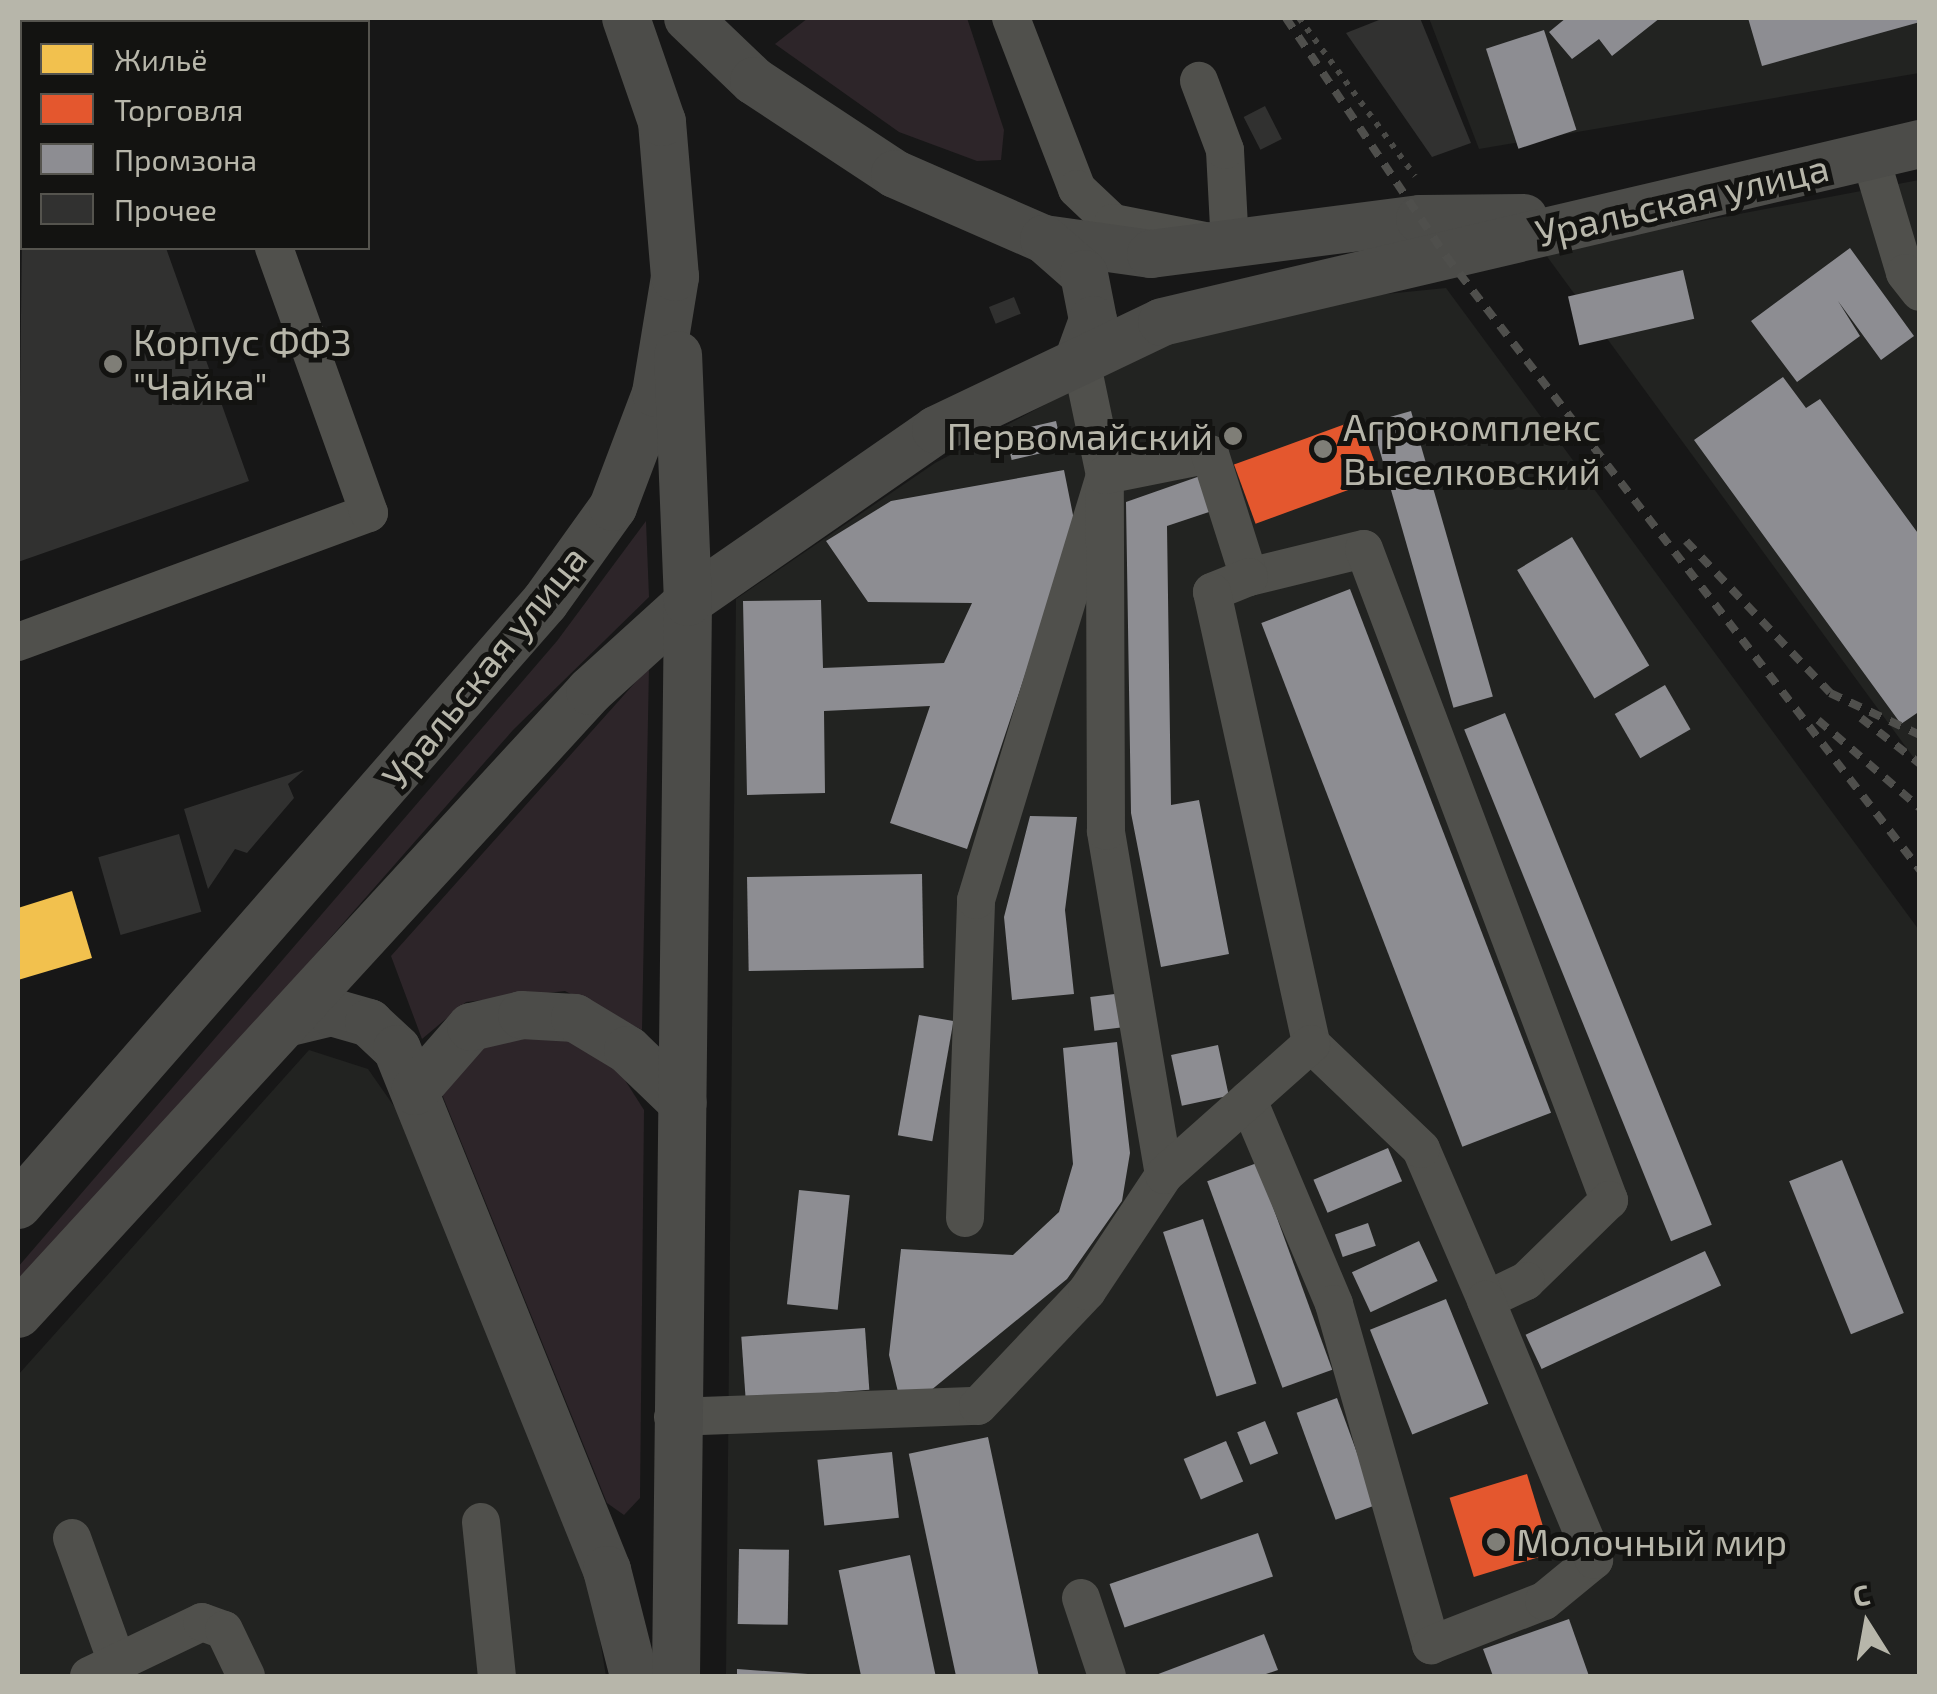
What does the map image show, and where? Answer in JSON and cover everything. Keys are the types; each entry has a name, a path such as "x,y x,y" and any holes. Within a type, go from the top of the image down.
{"main road":[{"name":"Уральская улица","path":"18,1204 532,616 613,507 656,393 675,276 662,122 626,18"},
{"path":"688,18 754,81 894,174 1044,238 1151,254 1230,246 1446,236"},
{"name":"Уральская улица","path":"1446,236 1556,219 1869,149 1920,131"},
{"name":"Уральская улица","path":"1446,236 1869,149 1920,144"},
{"path":"18,1314 504,779 688,602 936,430 1080,355 1446,236"},
{"path":"1044,238 1084,274 1093,320 1080,355"},
{"path":"675,276 688,602 683,1103 673,1417 676,1676"},
{"path":"286,1023 331,1012 369,1023 397,1049 607,1570 634,1676"},
{"path":"415,1091 471,1027 540,1016 575,1018 628,1050 683,1103"}],"lane":[{"path":"1011,18 1077,189 1113,223 1230,246 1225,150 1198,82"},
{"path":"1869,149 1904,273 1920,292"},
{"path":"18,642 369,514 275,250"},
{"path":"1080,355 1105,475 1106,832 1164,1175"},
{"path":"1105,475 1210,454 1249,578"},
{"path":"965,1218 976,900 1105,475"},
{"path":"1248,1100 1334,1304 1438,1661 1544,1601 1594,1560 1421,1149 1311,1044 1212,592 1249,578 1364,549 1610,1200 1526,1281 1486,1300"},
{"path":"673,1417 978,1406 1087,1291 1164,1175 1311,1044"},
{"path":"481,1522 497,1676"},
{"path":"72,1538 103,1669 202,1622 234,1641 246,1676"},
{"path":"1082,1598 1107,1676"}],"path":[{"path":"1298,18 1446,236"}],"shaded area":[{"path":"808,18 967,18 1004,130 1001,160 977,161 899,132 775,44"},
{"path":"1429,18 1919,18 1919,73 1479,149"},
{"path":"1919,180 1919,765 1543,251"},
{"path":"1446,288 1919,930 1919,1676 726,1676 736,599 935,463 1154,347 1326,300"},
{"path":"646,521 649,597 513,730 18,1293 18,1267 557,641"},
{"path":"649,667 642,1030 565,991 466,1002 422,1039 391,956"},
{"path":"522,1035 568,1035 616,1066 644,1110 640,1498 624,1515 607,1503 439,1087 472,1050"},
{"path":"309,1050 368,1069 405,1122 590,1580 606,1676 18,1676 18,1375"}],"building: Жильё":[{"path":"72,891 92,958 18,980 18,908"}],"building: Торговля":[{"path":"1359,419 1381,478 1256,524 1234,464"},
{"path":"1527,1474 1551,1553 1474,1577 1450,1498"}],"building: Промзона":[{"path":"1566,18 1660,18 1612,56 1599,39 1572,59 1549,32"},
{"path":"1748,18 1920,18 1920,22 1762,66"},
{"path":"1544,30 1576,130 1518,149 1486,49"},
{"path":"1850,248 1914,336 1881,360 1838,301 1860,336 1797,382 1751,321"},
{"path":"1683,270 1694,319 1579,345 1568,297"},
{"path":"1783,377 1806,408 1820,399 1920,536 1920,711 1901,724 1694,440"},
{"path":"1411,411 1493,696 1453,708 1372,422"},
{"path":"1056,421 1062,448 1012,460 1005,433"},
{"path":"1064,470 1075,525 967,849 890,823 930,706 824,711 825,793 747,795 743,601 821,600 823,668 944,663 972,603 868,602 826,541 891,501"},
{"path":"1203,475 1215,510 1167,526 1171,805 1199,800 1229,954 1161,967 1131,813 1126,502"},
{"path":"1572,537 1649,666 1594,699 1517,570"},
{"path":"1350,589 1551,1113 1462,1147 1261,623"},
{"path":"1665,685 1690,729 1640,758 1615,714"},
{"path":"1505,713 1712,1225 1671,1241 1464,729"},
{"path":"1030,816 1077,817 1065,910 1074,994 1012,1000 1004,917"},
{"path":"922,874 924,968 749,971 747,877"},
{"path":"1123,993 1127,1027 1094,1031 1090,997"},
{"path":"919,1015 953,1021 932,1141 898,1135"},
{"path":"1117,1042 1130,1153 1122,1201 1067,1279 930,1391 898,1392 889,1355 901,1249 1013,1255 1059,1212 1073,1164 1063,1048"},
{"path":"1218,1045 1229,1096 1182,1106 1171,1055"},
{"path":"1388,1148 1402,1181 1328,1213 1313,1180"},
{"path":"1842,1160 1904,1313 1851,1334 1789,1181"},
{"path":"1257,1163 1332,1370 1282,1388 1207,1181"},
{"path":"799,1190 850,1195 838,1310 787,1304"},
{"path":"1203,1219 1256,1384 1217,1397 1163,1232"},
{"path":"1368,1223 1376,1246 1343,1257 1335,1234"},
{"path":"1419,1241 1438,1281 1371,1312 1352,1272"},
{"path":"1705,1251 1721,1285 1542,1369 1526,1335"},
{"path":"1446,1299 1488,1404 1412,1434 1370,1330"},
{"path":"865,1328 869,1390 746,1398 741,1337"},
{"path":"1337,1398 1376,1505 1336,1520 1297,1413"},
{"path":"1265,1421 1278,1453 1250,1465 1237,1432"},
{"path":"988,1437 1039,1676 956,1676 909,1454"},
{"path":"1226,1441 1243,1482 1201,1499 1184,1459"},
{"path":"892,1452 899,1518 824,1525 817,1460"},
{"path":"1258,1533 1273,1576 1125,1628 1110,1584"},
{"path":"739,1549 789,1550 788,1625 738,1624"},
{"path":"910,1555 936,1676 861,1676 839,1570"},
{"path":"1569,1619 1589,1676 1493,1676 1483,1649"},
{"path":"1264,1634 1278,1670 1260,1676 1153,1676"},
{"path":"737,1669 808,1674 808,1676 737,1676"}],"building: Прочее":[{"path":"1384,18 1420,18 1471,143 1432,157 1346,33"},
{"path":"1265,106 1282,139 1260,150 1244,117"},
{"name":"Корпус ФФЗ \"Чайка\"","path":"22,250 167,250 249,481 18,562"},
{"path":"1014,297 1021,314 996,324 989,307"},
{"path":"304,770 288,784 294,798 247,853 235,849 208,889 184,809"},
{"path":"179,834 201,912 121,935 98,857"}],"railway":[{"path":"1286,18 1446,256 1920,870"},
{"path":"1686,541 1830,693 1920,735"},
{"path":"1861,718 1920,764"},
{"path":"1818,720 1920,808"}],"place":[{"name":"Корпус ФФЗ \"Чайка\"","path":"113,364"},
{"name":"Первомайский","path":"1233,436"},
{"name":"Агрокомплекс Выселковский","path":"1323,449"},
{"name":"Молочный мир","path":"1496,1542"}]}
